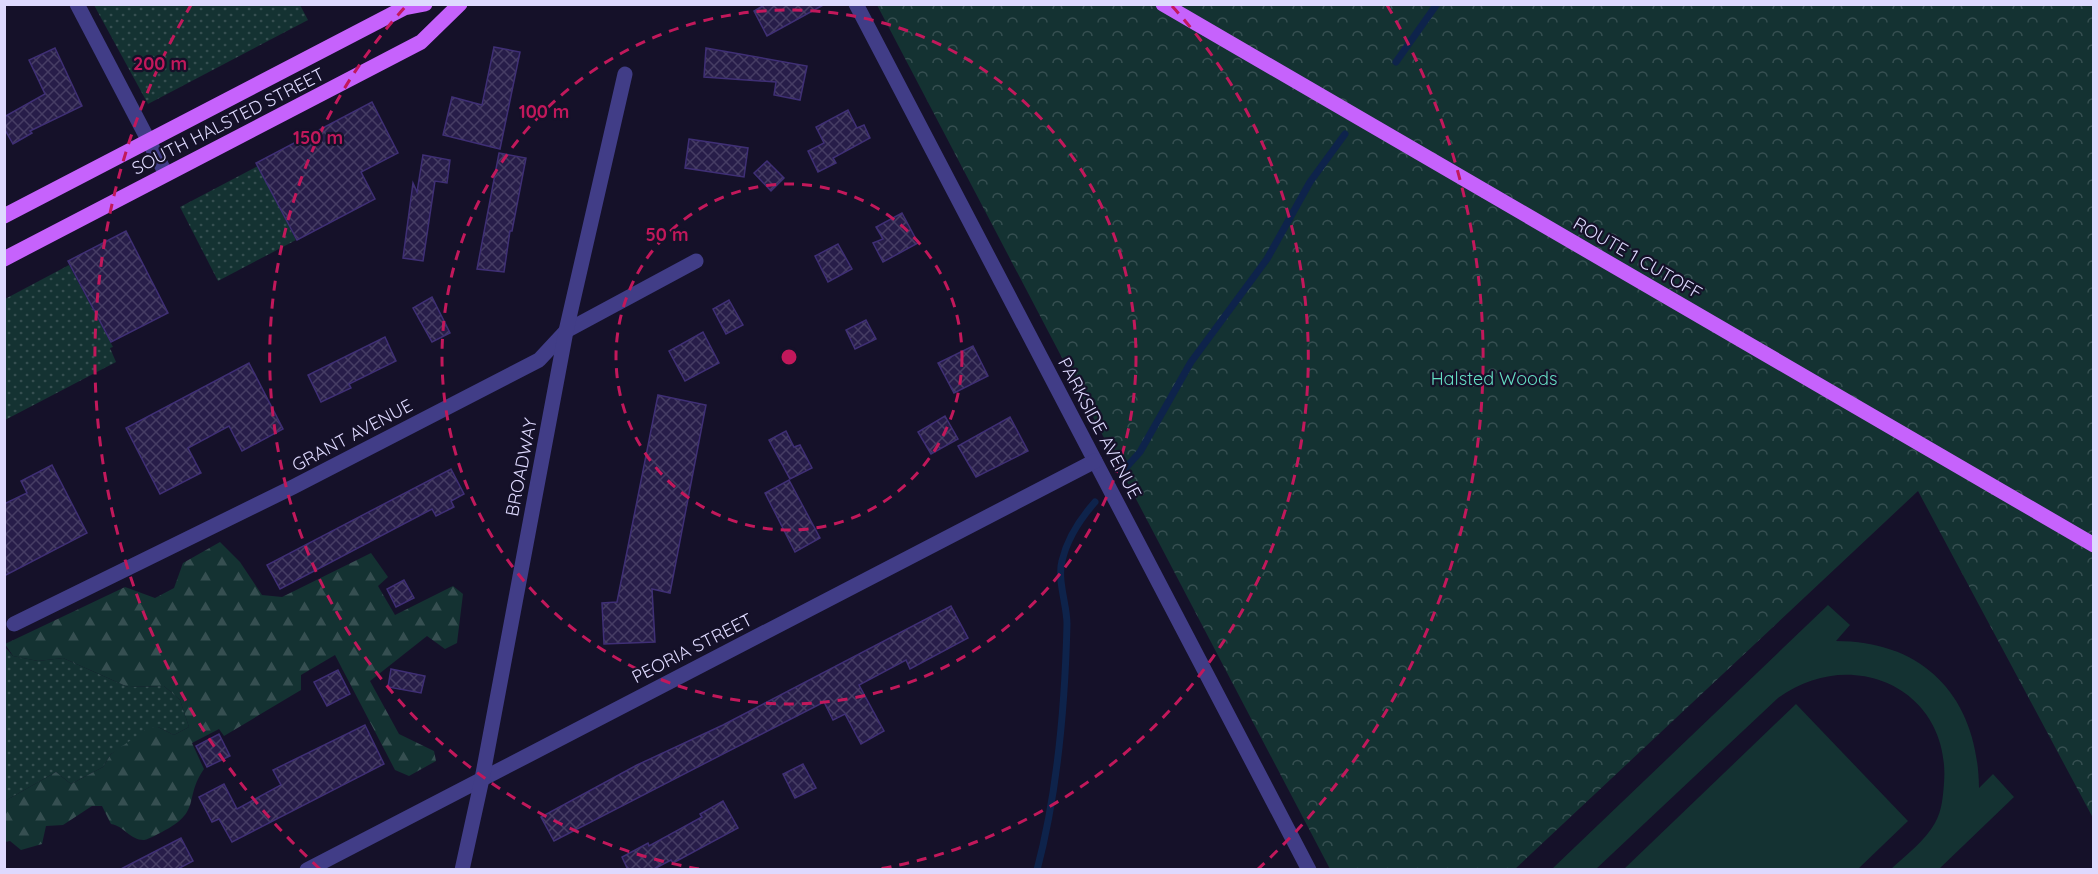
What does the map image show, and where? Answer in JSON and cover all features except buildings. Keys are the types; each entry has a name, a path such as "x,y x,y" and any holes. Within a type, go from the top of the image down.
{"main road":[{"name":"SOUTH HALSTED STREET","path":"4,216 404,8 425,4"},
{"name":"SOUTH HALSTED STREET","path":"4,259 422,42 460,4"},
{"name":"ROUTE 1 CUTOFF","path":"1163,4 2094,544"}],"street":[{"path":"77,4 166,174"},
{"name":"PARKSIDE AVENUE","path":"856,4 1310,870"},
{"name":"BROADWAY","path":"462,870 482,779 566,331 625,74"},
{"name":"GRANT AVENUE","path":"14,624 293,487 539,360 566,331 696,261"},
{"name":"PEORIA STREET","path":"307,870 1095,461"}],"green space":[{"path":"94,5 300,5 308,20 148,104"},
{"name":"Halsted Woods","path":"877,5 2093,5 2093,818 1918,491 1515,869 1330,869"},
{"path":"258,166 296,240 218,281 180,207"},
{"path":"69,265 113,347 110,348 116,362 5,420 5,299"},
{"path":"220,542 240,562 262,595 282,597 371,553 388,577 378,586 395,615 453,586 463,594 457,643 445,649 427,636 370,681 399,734 434,751 436,761 409,776 395,770 335,655 301,675 301,690 224,736 219,729 192,743 204,769 194,789 188,811 183,818 162,832 144,840 139,839 111,824 102,806 92,806 63,825 46,826 42,844 21,850 10,841 5,842 5,801 56,772 71,784 103,767 111,754 148,728 158,727 174,735 189,727 180,700 164,686 128,687 63,658 38,661 13,656 5,644 125,587 155,598 174,588 183,563"},
{"path":"1828,605 1850,625 1836,641 1868,644 1896,651 1921,664 1941,681 1957,702 1969,727 1976,756 1979,788 1993,774 2014,797 1939,869 1891,869 1926,836 1941,808 1944,783 1942,750 1931,722 1914,701 1891,685 1865,676 1836,675 1807,682 1778,698 1596,869 1552,869"},
{"path":"4,646 13,656 38,661 63,658 128,687 164,686 180,700 189,727 174,735 158,727 111,754 103,767 71,784 56,772 5,801"},
{"path":"1796,704 1908,821 1858,869 1624,869"}],"waterway":[{"path":"1396,62 1437,4"},
{"path":"1122,472 1140,452 1191,362 1267,259 1310,182 1345,134"},
{"path":"1037,870 1050,810 1062,717 1067,624 1061,568 1071,537 1095,502"}]}
